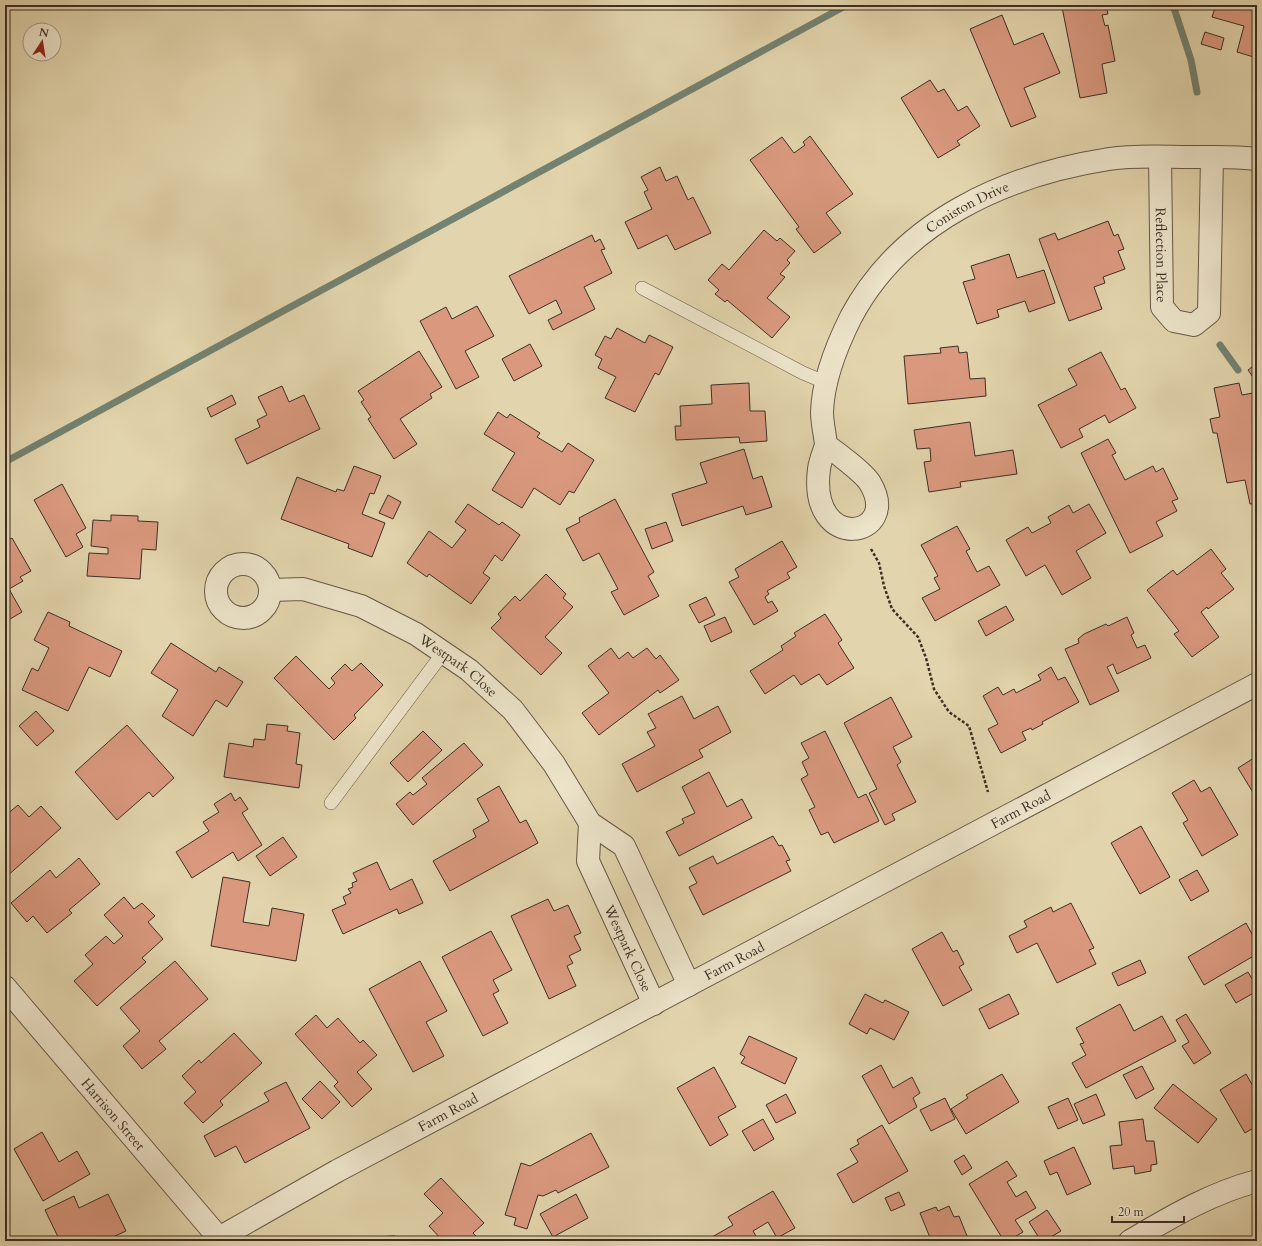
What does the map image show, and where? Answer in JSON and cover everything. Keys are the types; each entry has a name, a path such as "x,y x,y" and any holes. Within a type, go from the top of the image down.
{"street":[{"name":"Coniston Drive","path":"861,528 850,530 838,527 829,518 822,505 819,488 819,468 826,445 822,412 827,382 845,328 870,286 892,259 916,237 942,217 1017,182 1057,170 1110,159 1212,156 1257,158"},
{"name":"Reflection Place","path":"1160,157 1162,307 1174,321 1194,325 1209,313 1212,156"},
{"path":"826,445 842,456 869,481 873,488 877,500 877,511 870,522 861,528"},
{"name":"Westpark Close","path":"270,590 303,589 362,606 416,634 469,670 513,710 554,764 590,823 624,846 689,985"},
{"name":"Farm Road","path":"218,1240 337,1171 1257,684"},
{"name":"Westpark Close","path":"590,823 588,861 654,1004"},
{"name":"Harrison Street","path":"5,987 218,1240"},
{"path":"1130,1241 1194,1205 1233,1187 1257,1181"}],"lane":[{"path":"642,288 803,373 827,382"},
{"path":"331,803 443,653"}],"path":[{"path":"861,528 879,563 884,586 892,608 918,637 926,658 934,689 949,712 969,726 988,792"}],"building":[{"path":"1070,5 1106,5 1108,14 1102,15 1105,26 1108,25 1115,61 1102,64 1107,93 1080,98 1062,7"},
{"path":"1216,5 1257,5 1257,58 1237,52 1244,26 1212,17"},
{"path":"1002,15 1014,45 1043,33 1060,73 1024,88 1036,117 1011,127 970,29"},
{"path":"1205,32 1224,38 1221,50 1201,44"},
{"path":"930,80 938,92 944,89 958,111 967,106 980,126 957,141 960,145 938,158 901,98"},
{"path":"810,136 853,194 826,213 841,233 814,253 796,229 799,227 750,160 782,137 794,153 805,145 803,142"},
{"path":"660,167 666,181 677,176 688,200 693,197 711,233 675,250 667,235 638,249 625,222 652,209 644,192 648,190 641,177"},
{"path":"1108,221 1114,236 1118,234 1124,249 1118,251 1125,269 1103,277 1105,283 1094,287 1102,309 1069,321 1039,239 1055,233 1058,240"},
{"path":"764,230 777,241 780,238 795,251 787,260 790,263 780,274 785,277 767,298 790,317 772,338 727,300 725,302 715,294 719,290 708,280 722,264 729,270"},
{"path":"592,235 595,242 600,239 605,249 601,250 612,273 584,287 595,309 553,330 548,320 562,313 556,300 529,314 509,276"},
{"path":"1009,254 1017,278 1044,270 1055,303 1029,312 1025,301 997,310 999,317 977,324 963,282 975,279 971,266"},
{"path":"477,306 494,336 465,351 479,377 456,389 420,321 446,307 452,319"},
{"path":"617,328 645,343 649,335 673,347 659,375 655,373 635,412 605,398 616,377 598,368 602,359 595,355 605,336 611,339"},
{"path":"530,344 542,366 514,381 502,359"},
{"path":"958,346 959,353 967,352 970,379 985,378 986,396 908,404 904,356 941,353 940,348"},
{"path":"419,351 442,387 430,394 432,398 400,419 417,444 394,459 368,419 371,417 361,402 364,400 358,391"},
{"path":"1101,352 1121,390 1125,388 1136,408 1109,423 1105,415 1079,429 1083,437 1061,448 1038,405 1077,385 1068,369"},
{"path":"1257,363 1257,383 1248,370"},
{"path":"749,383 750,411 765,411 767,441 740,443 739,437 676,440 675,426 681,426 680,406 712,404 711,385"},
{"path":"1239,383 1242,395 1253,393 1257,412 1257,503 1250,504 1245,480 1227,483 1217,433 1213,433 1210,419 1220,417 1214,388"},
{"path":"282,386 289,402 304,395 320,429 247,464 235,439 260,427 257,420 267,415 258,397"},
{"path":"232,395 236,404 211,417 207,408"},
{"path":"498,412 507,418 510,414 540,433 537,437 562,452 568,443 594,460 574,493 569,491 560,505 534,488 522,508 492,490 515,453 484,434"},
{"path":"970,422 975,456 1013,450 1017,474 960,482 961,487 929,492 924,462 931,461 930,448 917,449 914,430"},
{"path":"1108,439 1116,453 1112,455 1125,480 1153,466 1156,472 1163,468 1178,499 1172,501 1177,511 1156,522 1163,536 1130,553 1081,453"},
{"path":"744,449 753,479 762,476 772,507 746,515 743,506 682,526 672,494 707,483 700,463"},
{"path":"354,466 381,476 374,494 370,493 362,514 385,523 372,557 348,548 349,544 281,519 297,477 336,492 337,489 344,491"},
{"path":"62,484 86,528 76,534 83,547 66,557 34,500"},
{"path":"388,495 401,502 393,519 379,513"},
{"path":"615,499 654,572 648,576 659,596 624,615 611,592 618,589 599,553 583,561 566,529 580,522 579,518"},
{"path":"468,504 499,525 502,522 520,535 502,561 495,555 483,573 490,578 471,604 429,574 427,577 407,563 429,531 452,548 466,530 455,522"},
{"path":"1089,504 1106,533 1076,551 1091,578 1062,595 1045,565 1026,576 1006,540 1028,527 1032,533 1051,523 1048,517 1069,505 1073,513"},
{"path":"111,515 138,516 138,521 158,522 156,550 142,549 140,579 87,576 89,553 108,554 108,548 91,546 93,520 111,521"},
{"path":"666,522 673,541 652,549 645,529"},
{"path":"957,526 970,549 966,551 977,572 989,566 1000,585 935,621 922,598 940,589 934,578 938,576 921,545"},
{"path":"12,538 31,571 20,577 23,581 9,589 22,612 5,622 5,542"},
{"path":"782,541 797,567 787,573 790,578 767,591 769,594 765,597 768,603 772,601 778,611 754,625 729,582 739,577 735,569"},
{"path":"1211,549 1226,569 1221,573 1234,589 1208,609 1207,607 1201,612 1219,637 1192,657 1174,634 1179,631 1147,590 1173,570 1177,575"},
{"path":"546,574 566,594 563,598 573,607 545,637 562,653 541,675 491,628 501,618 498,614 515,596 520,601"},
{"path":"706,597 715,615 699,623 689,605"},
{"path":"1006,606 1014,620 986,636 978,621"},
{"path":"48,612 70,622 69,626 122,651 110,677 89,667 68,711 22,690 32,668 38,671 49,648 34,640"},
{"path":"825,614 842,640 838,643 854,668 827,685 819,674 801,685 794,675 765,694 750,671 783,650 781,646 796,636 794,633"},
{"path":"725,617 732,632 711,642 704,626"},
{"path":"1127,617 1134,633 1131,635 1137,648 1145,645 1151,658 1117,674 1113,664 1107,667 1119,691 1090,705 1065,649 1079,643 1078,639 1084,634 1106,624 1108,626"},
{"path":"171,643 216,672 219,667 243,682 227,707 216,700 193,736 162,716 178,690 151,673"},
{"path":"611,648 619,659 628,652 633,658 647,648 656,659 660,655 679,680 660,693 658,690 599,735 582,713 609,693 588,666"},
{"path":"296,656 329,689 335,683 331,678 345,664 352,671 361,663 383,685 354,715 356,718 334,740 274,678"},
{"path":"1051,667 1058,680 1065,677 1079,702 1042,722 1043,724 1032,730 1031,728 1022,732 1026,740 1001,753 988,729 998,724 983,696 998,687 1003,695 1014,689 1016,693 1041,680 1038,675"},
{"path":"682,696 694,719 718,706 731,732 699,750 703,757 637,792 622,764 655,746 647,732 656,728 648,714"},
{"path":"891,697 912,737 893,747 901,762 897,765 916,802 892,814 895,820 885,825 869,793 877,789 844,723"},
{"path":"36,711 54,731 37,746 19,726"},
{"path":"267,724 288,726 287,731 300,733 296,764 302,765 299,788 224,777 229,743 253,747 254,739 265,740"},
{"path":"127,725 174,778 153,797 149,792 117,820 75,772"},
{"path":"423,731 442,750 408,782 390,763"},
{"path":"825,731 858,798 866,794 879,821 834,843 828,832 821,835 809,810 815,807 801,779 808,775 802,762 809,758 801,743"},
{"path":"464,743 483,765 413,825 396,804 410,792 413,795 427,784 422,778"},
{"path":"1257,756 1257,799 1238,768"},
{"path":"709,772 727,807 742,799 752,818 679,856 666,832 684,823 682,819 695,813 682,787"},
{"path":"1194,780 1201,792 1210,787 1238,835 1202,856 1183,823 1188,820 1172,793"},
{"path":"499,786 520,823 526,820 538,843 450,891 433,861 476,837 473,830 489,821 477,799"},
{"path":"231,793 235,801 240,797 248,809 242,813 262,845 238,861 233,852 192,878 176,852 209,831 203,822 219,812 214,804"},
{"path":"18,805 29,817 41,806 61,828 5,878 5,816"},
{"path":"1141,826 1170,877 1140,894 1111,843"},
{"path":"773,836 779,846 782,845 790,860 786,861 791,871 703,915 689,887 697,883 689,868 713,856 717,864"},
{"path":"283,837 297,857 270,876 256,856"},
{"path":"79,858 100,884 69,910 72,913 47,933 33,916 27,922 11,903 50,870 56,878"},
{"path":"377,862 390,890 412,879 423,903 399,914 397,909 343,934 332,910 346,904 343,897 351,893 348,889 353,887 352,883 357,881 353,873"},
{"path":"1197,870 1209,891 1191,901 1179,880"},
{"path":"223,877 250,882 243,922 269,926 272,908 304,914 296,961 211,946"},
{"path":"124,897 134,909 142,903 155,916 148,922 163,939 142,958 146,962 97,1006 74,981 93,964 85,955 106,936 114,944 123,936 104,915"},
{"path":"548,899 554,911 568,905 581,933 574,936 581,950 569,956 573,963 567,966 576,986 549,999 511,916"},
{"path":"1071,903 1094,948 1089,950 1096,964 1057,983 1037,943 1017,953 1009,936 1027,927 1024,921 1051,907 1053,912"},
{"path":"1246,923 1257,943 1257,954 1204,985 1188,957"},
{"path":"491,931 512,970 493,980 499,991 493,994 508,1023 483,1036 442,957"},
{"path":"942,932 953,952 957,950 964,964 959,967 972,990 943,1006 912,949"},
{"path":"1140,960 1146,973 1118,986 1112,973"},
{"path":"175,961 208,999 159,1041 166,1049 142,1069 123,1046 140,1031 120,1008"},
{"path":"420,961 447,1011 426,1022 444,1056 413,1072 369,989"},
{"path":"1248,972 1257,987 1257,991 1236,1003 1225,985"},
{"path":"865,994 883,1003 885,1000 909,1012 894,1040 870,1028 867,1034 849,1024"},
{"path":"1009,994 1019,1014 989,1029 979,1009"},
{"path":"1120,1004 1134,1031 1162,1016 1176,1041 1086,1088 1072,1063 1086,1055 1080,1044 1084,1043 1076,1028"},
{"path":"1186,1014 1211,1053 1194,1064 1182,1046 1189,1042 1176,1020"},
{"path":"316,1015 327,1028 338,1018 360,1043 363,1040 377,1055 357,1072 372,1089 352,1107 334,1086 338,1082 295,1034"},
{"path":"234,1033 262,1063 220,1101 223,1105 203,1123 184,1103 196,1092 182,1076 199,1060 201,1063"},
{"path":"749,1036 797,1058 785,1084 741,1063 745,1057 740,1054"},
{"path":"881,1065 893,1088 912,1077 920,1093 913,1098 917,1107 889,1124 862,1076"},
{"path":"1142,1066 1154,1089 1136,1099 1123,1075"},
{"path":"714,1067 736,1107 718,1117 728,1135 710,1146 677,1088"},
{"path":"1002,1074 1019,1102 966,1134 951,1109 968,1098 966,1095"},
{"path":"1246,1074 1257,1093 1257,1126 1245,1133 1220,1090"},
{"path":"320,1081 340,1102 322,1119 302,1099"},
{"path":"286,1082 310,1128 245,1163 236,1146 215,1157 204,1136 269,1101 264,1093"},
{"path":"1173,1084 1217,1119 1198,1143 1154,1108"},
{"path":"786,1094 796,1113 776,1123 766,1105"},
{"path":"1096,1094 1105,1115 1083,1124 1074,1104"},
{"path":"945,1098 955,1119 931,1131 920,1110"},
{"path":"1068,1098 1078,1120 1058,1129 1048,1107"},
{"path":"763,1119 774,1139 754,1151 742,1131"},
{"path":"1143,1119 1146,1141 1154,1141 1157,1164 1151,1165 1151,1171 1135,1174 1134,1166 1113,1169 1110,1146 1122,1145 1119,1122"},
{"path":"882,1125 908,1171 853,1203 837,1174 858,1162 850,1149 859,1144 857,1140"},
{"path":"42,1132 59,1162 77,1151 90,1174 43,1201 14,1149"},
{"path":"591,1133 609,1167 558,1193 556,1190 543,1196 538,1195 527,1229 514,1225 516,1218 505,1215 521,1163 530,1166"},
{"path":"1074,1147 1091,1184 1067,1195 1057,1172 1050,1175 1044,1161"},
{"path":"964,1155 972,1168 962,1175 954,1161"},
{"path":"1007,1161 1017,1176 1007,1182 1016,1197 1026,1191 1036,1208 1015,1220 1023,1232 1008,1241 1004,1241 969,1184"},
{"path":"441,1178 484,1223 473,1233 481,1241 443,1241 429,1226 443,1213 424,1194"},
{"path":"773,1191 795,1228 777,1238 768,1222 753,1231 759,1241 705,1241 733,1225 728,1217"},
{"path":"899,1192 905,1205 891,1211 885,1198"},
{"path":"108,1194 126,1231 104,1241 60,1241 45,1210 74,1196 79,1208"},
{"path":"576,1194 588,1218 553,1237 540,1214"},
{"path":"949,1206 954,1217 959,1216 969,1241 943,1241 941,1236 931,1240 920,1213 936,1207 938,1211"},
{"path":"1047,1210 1061,1231 1044,1241 1041,1241 1029,1222"},
{"path":"395,1236 395,1241 375,1241 374,1237"}],"waterway":[{"path":"5,462 847,5"},
{"path":"1173,5 1191,60 1197,92"},
{"path":"1220,345 1238,370"}]}
